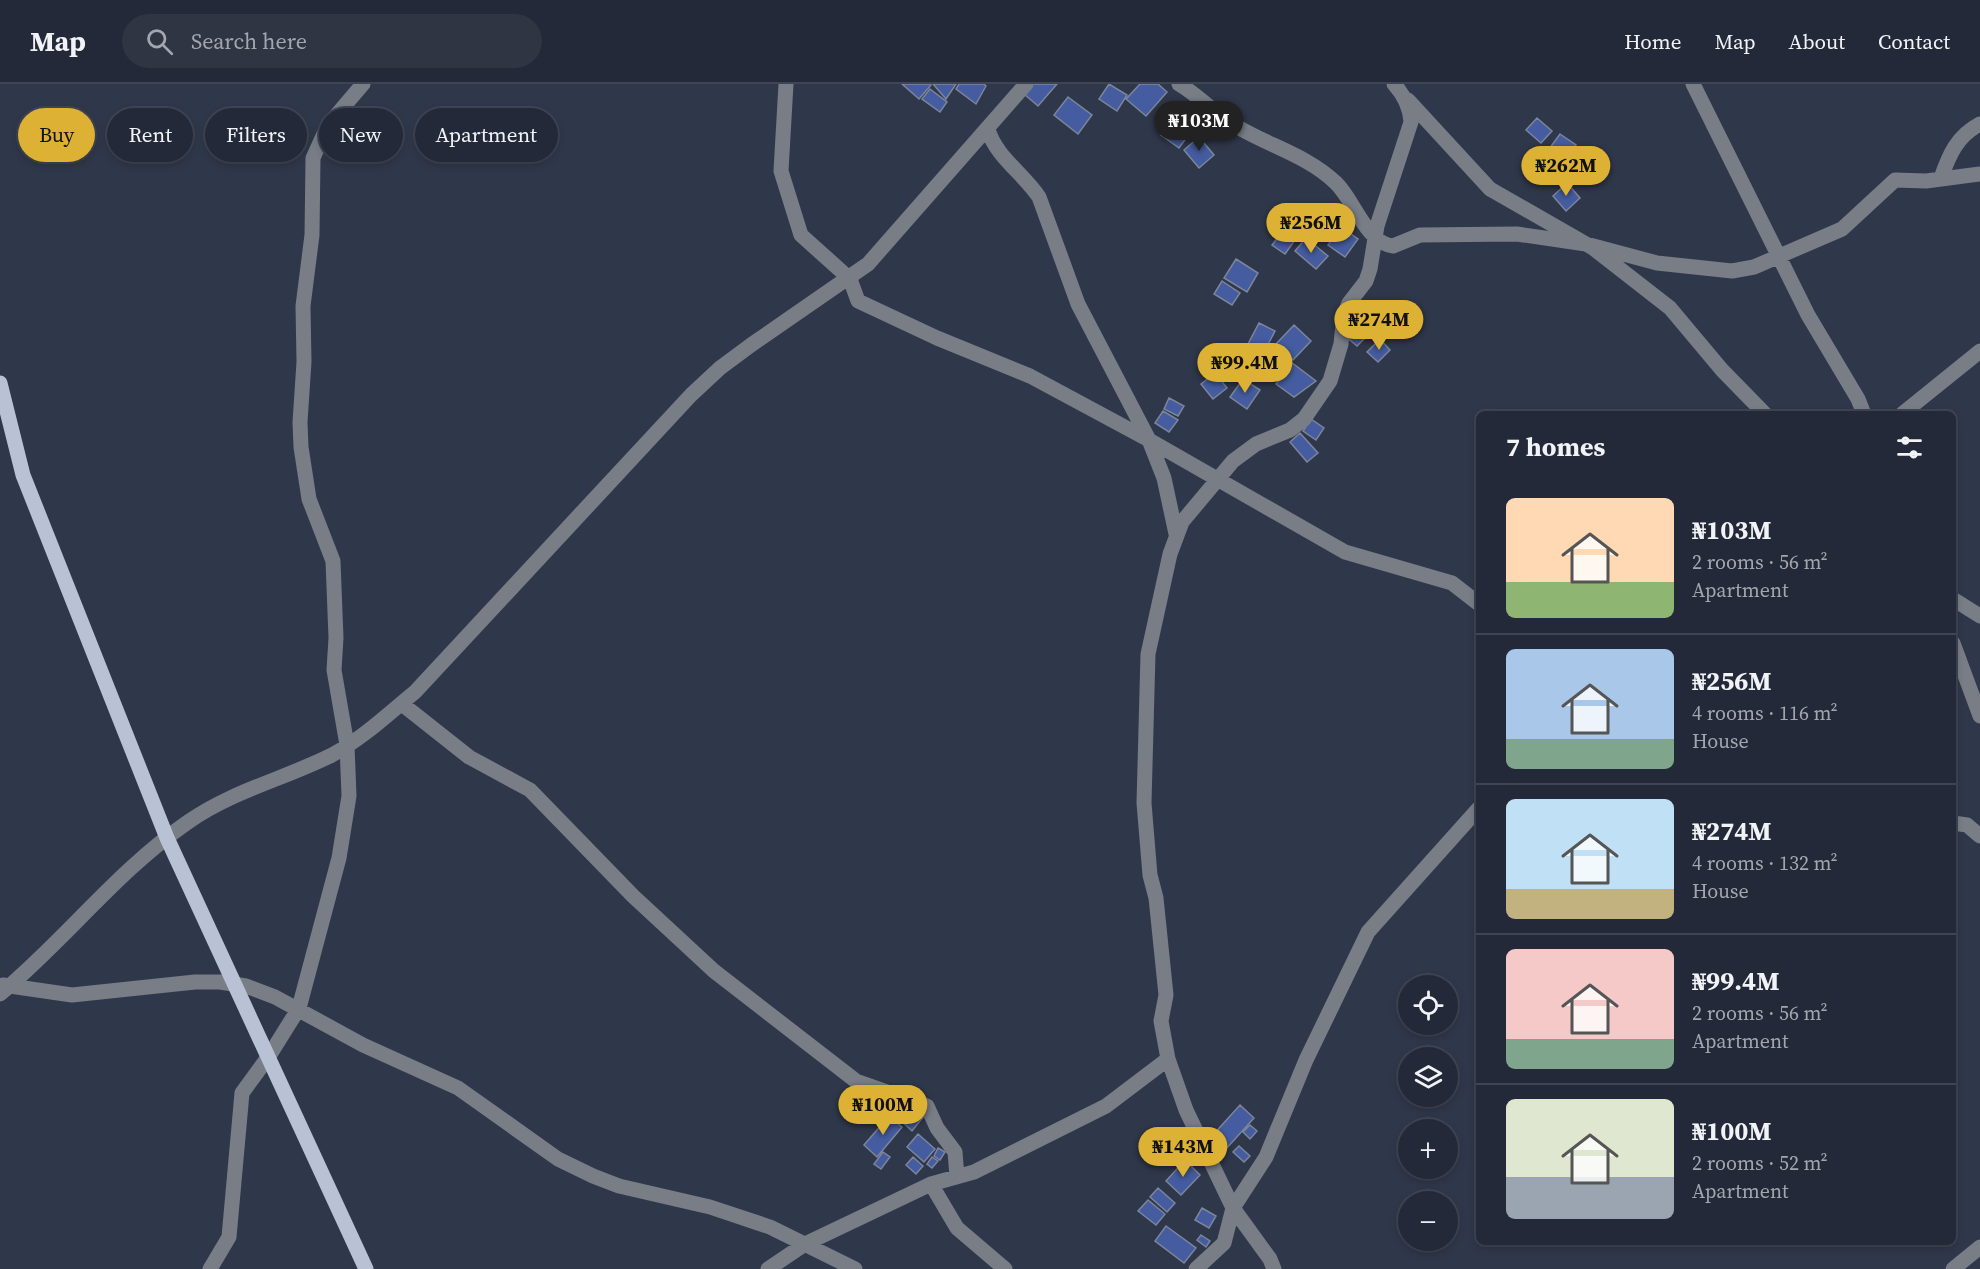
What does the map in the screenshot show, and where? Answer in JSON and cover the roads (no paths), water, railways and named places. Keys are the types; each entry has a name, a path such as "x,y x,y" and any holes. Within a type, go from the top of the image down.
{"main road":[{"path":"0,382 22,475 167,838 270,1056 366,1269"}],"street":[{"path":"210,1269 229,1237 242,1093 270,1056 299,1008 339,858 349,796 347,745 334,670 336,639 333,561 309,499 304,479 300,422 304,352 303,306 312,235 313,158 328,125 363,84"},
{"path":"786,84 781,171 801,235 850,279 858,301 937,338 1030,376 1149,440 1345,552 1452,583 1476,602"},
{"path":"3,988 167,838 220,802 320,760 347,745 402,704 428,680 596,496 706,381 751,345 850,279 882,250 1026,84"},
{"path":"1179,84 1203,99 1232,124 1271,142 1324,172 1347,196 1375,238 1393,246 1420,235 1517,234 1586,244 1657,263 1732,271 1754,267 1842,229 1895,180 1980,174"},
{"path":"1693,84 1808,315 1863,411"},
{"path":"1274,1269 1270,1259 1233,1208 1190,1119 1168,1059 1161,1021 1166,995 1156,898 1150,875 1144,803 1145,698 1150,643 1176,534 1182,522 1233,461 1256,444 1297,424 1330,381 1341,344 1344,315 1348,303 1366,281 1375,238 1412,122 1410,110 1398,89"},
{"path":"1398,89 1490,189 1586,244 1670,308 1722,370 1762,411"},
{"path":"1941,178 1951,149 1970,129 1980,124"},
{"path":"988,129 995,147 1030,183 1039,197 1078,304 1149,440 1164,478 1176,534"},
{"path":"1906,411 1980,351"},
{"path":"1956,601 1980,616"},
{"path":"1956,651 1980,716"},
{"path":"402,704 469,757 530,790 633,896 714,970 837,1066 856,1080 927,1106 937,1128 955,1152 957,1177"},
{"path":"1196,1269 1224,1243 1233,1208 1266,1157 1306,1060 1368,932 1476,811"},
{"path":"1956,823 1967,825 1980,836"},
{"path":"3,988 54,994 90,995 195,982 237,985 276,997 363,1045 458,1088 558,1159 593,1176 619,1186 710,1207 770,1227 855,1269"},
{"path":"768,1269 805,1244 932,1184 974,1172 1106,1106 1168,1059"},
{"path":"932,1184 957,1228 1005,1269"},
{"path":"1953,1269 1980,1247"}]}
